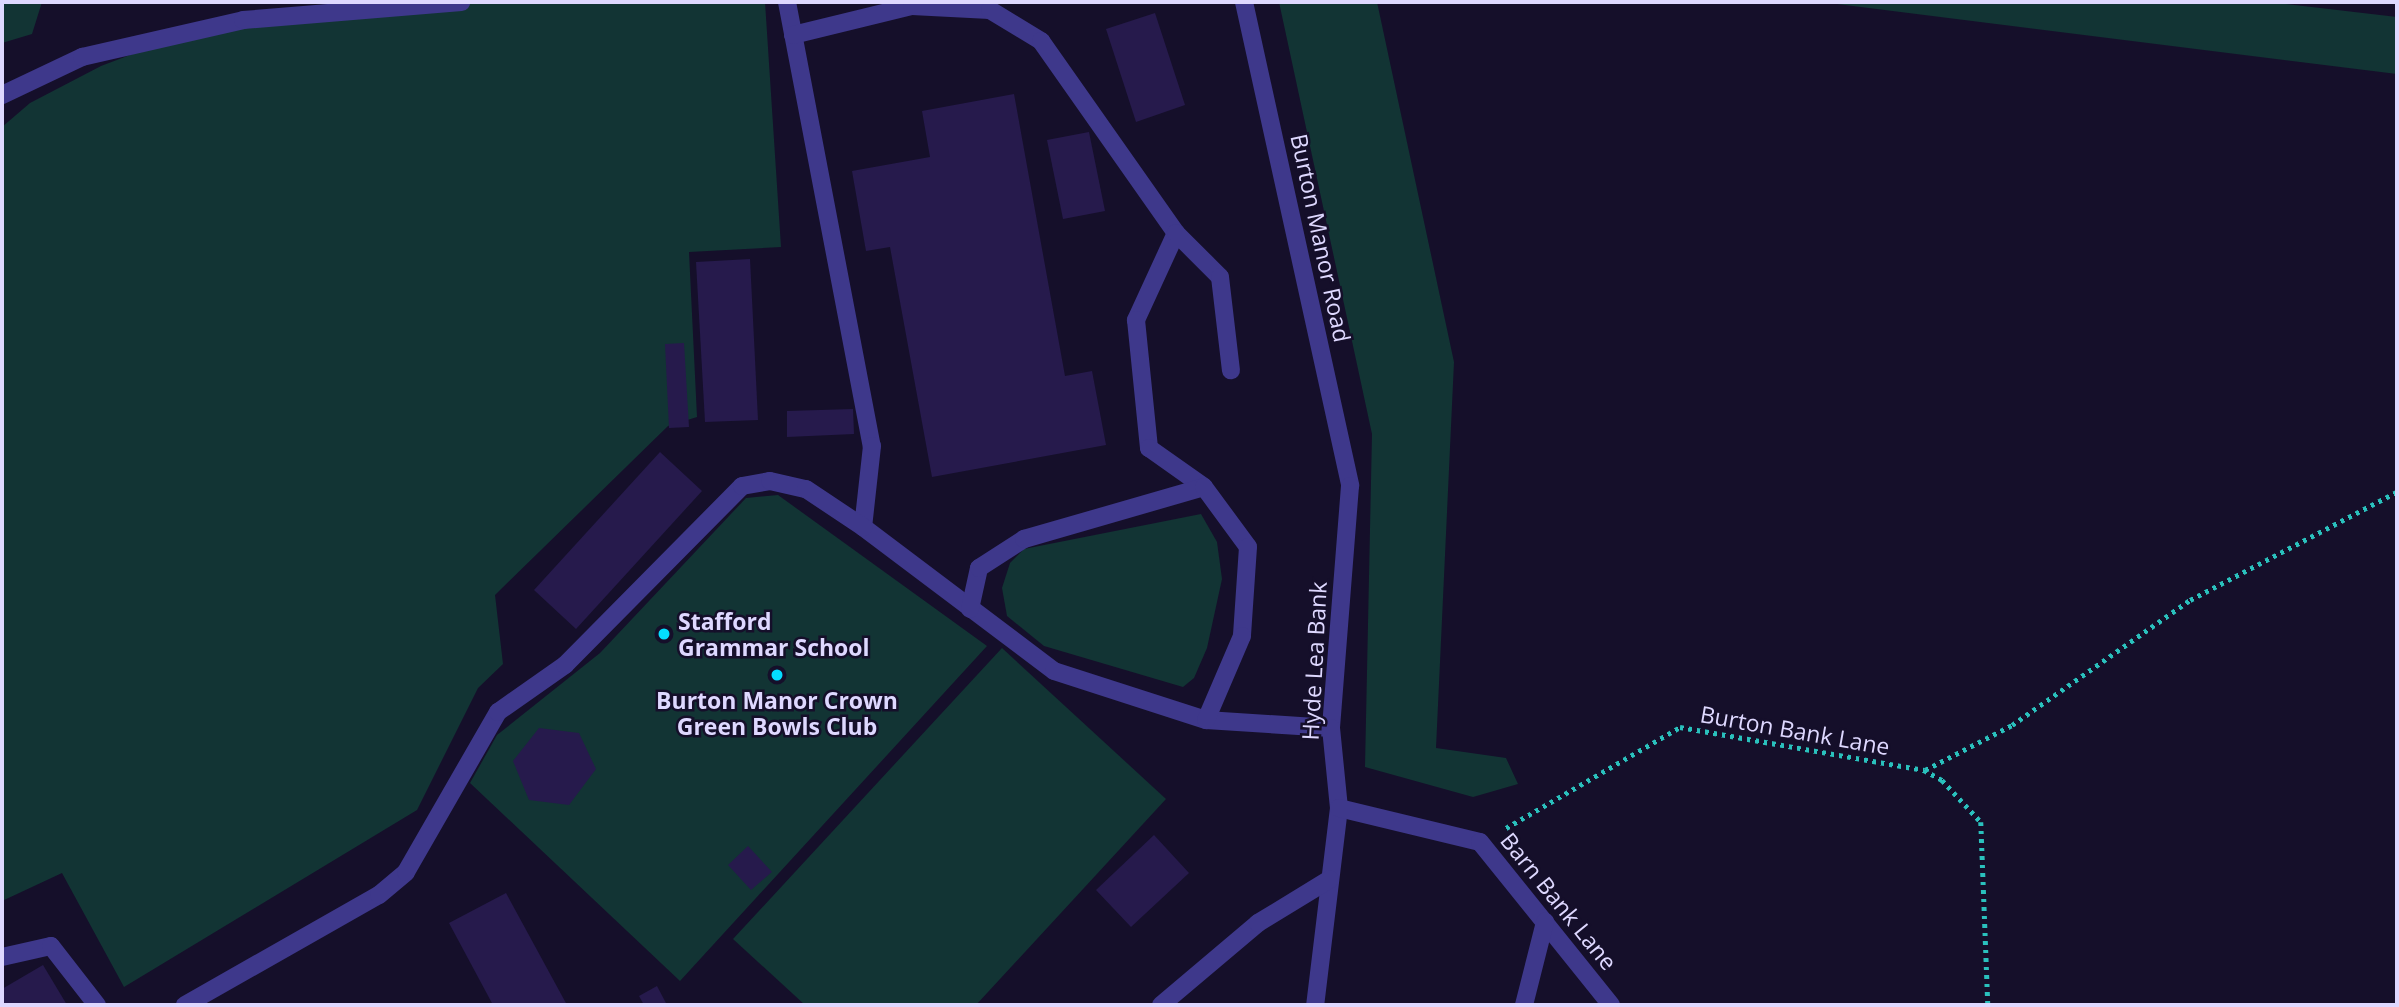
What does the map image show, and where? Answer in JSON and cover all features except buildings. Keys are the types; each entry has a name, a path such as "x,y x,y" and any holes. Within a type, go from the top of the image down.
{"street":[{"path":"2,95 82,57 243,20 461,2"},
{"path":"787,2 872,446 863,527"},
{"name":"Burton Manor Road","path":"1244,2 1350,486"},
{"path":"793,35 912,6 990,10 1041,41 1176,233 1220,277 1231,370"},
{"path":"1176,233 1136,320 1149,448 1204,487 1248,547 1242,636 1206,720"},
{"path":"185,1005 379,895 406,872 498,712 565,665 742,486 770,481 806,489 863,527 1054,671 1206,720 1331,729"},
{"name":"Hyde Lea Bank","path":"1315,1005 1339,808 1331,729 1350,486"},
{"path":"970,609 979,568 1024,538 1204,487"},
{"name":"Barn Bank Lane","path":"1339,808 1480,842 1611,1005"},
{"path":"1161,1005 1258,923 1330,879"},
{"path":"1524,1005 1545,922"},
{"path":"2,957 51,946 97,1005"}],"path":[{"path":"1988,1005 1981,822 1924,770 2012,725 2190,600 2397,492"},
{"name":"Burton Bank Lane","path":"1480,842 1680,727 1924,770"}],"green space":[{"path":"2,2 42,2 32,34 2,43"},
{"path":"360,2 765,2 781,247 689,252 697,417 668,426 495,595 503,664 478,688 417,810 124,987 62,873 2,901 2,127 30,103 101,66 209,25"},
{"path":"1279,2 1377,2 1454,362 1436,748 1506,758 1518,784 1473,797 1365,767 1372,434"},
{"path":"1821,2 2268,2 2397,17 2397,74"},
{"path":"778,495 987,646 680,981 470,783 497,735 600,653 746,498"},
{"path":"1201,514 1217,542 1222,579 1207,648 1194,678 1183,687 1044,646 1007,616 1002,588 1010,563 1024,549"},
{"path":"1002,648 1166,799 976,1005 805,1005 733,939"}],"place":[{"name":"Stafford Grammar School","path":"664,634"},
{"name":"Burton Manor Crown Green Bowls Club","path":"777,675"}]}
